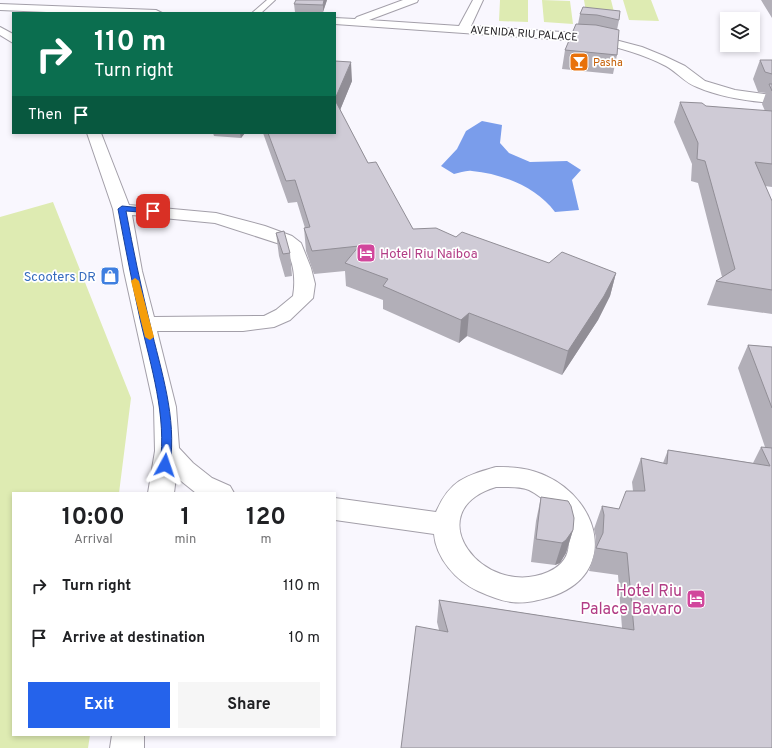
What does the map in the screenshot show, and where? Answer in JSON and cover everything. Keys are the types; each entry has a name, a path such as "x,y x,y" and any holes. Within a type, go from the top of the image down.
{"street":[{"path":"353,22 413,0"},
{"path":"464,28 478,0"},
{"path":"0,7 130,12"},
{"name":"AVENIDA RIU PALACE","path":"336,21 464,28 606,40 680,68 698,84 740,96 772,99"},
{"path":"0,30 12,38"},
{"path":"94,134 122,209 133,271 147,324 165,407 167,451 161,492"},
{"path":"122,209 216,218 259,230 286,240 295,247 302,268 305,284 303,298 283,315 267,322 243,324 147,324"},
{"path":"167,451 184,470 203,485 219,492"},
{"path":"496,477 517,478 537,483 556,494 570,508 580,526 582,545 577,563 564,578 545,588 522,592 498,588 475,577 458,562 448,543 445,524 450,506 461,492 476,482 496,477"},
{"path":"336,509 445,524"},
{"path":"127,748 128,736"}],"lane":[{"path":"257,12 271,0"}],"green space":[{"path":"500,0 528,0 528,22 499,21"},
{"path":"542,0 570,1 573,24 544,22"},
{"path":"584,0 611,0 616,20 587,18"},
{"path":"623,0 651,0 659,21 629,20"},
{"path":"53,202 131,398 119,492 12,492 12,736 90,736 88,748 0,748 0,217"}],"water":[{"path":"482,121 502,125 500,143 509,153 530,162 567,161 581,170 572,180 579,210 555,212 538,195 518,183 495,175 472,171 454,174 441,166 457,149 466,131"}],"building":[{"path":"296,0 324,0 323,5 294,4"},
{"path":"583,7 620,11 619,20 597,15 580,14"},
{"path":"576,24 596,25 619,30 617,55 565,50"},
{"path":"760,60 772,60 772,74 765,72"},
{"path":"336,61 351,62 336,97"},
{"path":"769,84 772,84 772,91"},
{"name":"Hotel Riu Naiboa","path":"336,102 368,163 376,162 413,229 436,228 456,237 462,232 549,263 562,252 616,273 604,296 568,351 469,313 461,320 383,286 388,279 345,263 359,246 312,251 304,228 310,227 295,180 286,181 268,134 336,134"},
{"path":"680,102 702,103 706,106 772,111 772,164 755,162 772,201 772,290 716,281 735,269 705,161 697,159 698,143"},
{"path":"284,231 290,253 283,254 276,233"},
{"path":"748,345 772,347 772,408"},
{"name":"Hotel Riu Palace Bavaro","path":"761,447 772,448 772,748 401,748 416,626 448,632 439,600 634,630 627,553 596,548 603,533 604,515 602,506 619,509 626,491 645,491 641,458 667,464 668,450 770,466"},
{"path":"541,497 568,501 571,506 574,518 573,530 562,543 536,539"}],"slow traffic":[{"path":"135,281 150,337"}],"place":[{"name":"Pasha","path":"579,62"},
{"name":"Hotel Riu Naiboa","path":"366,253"},
{"name":"Scooters DR","path":"110,276"},
{"name":"Hotel Riu Palace Bavaro","path":"696,599"}],"route":[{"path":"153,211 122,209 133,271 147,324 165,407 167,451 165,465"}]}
